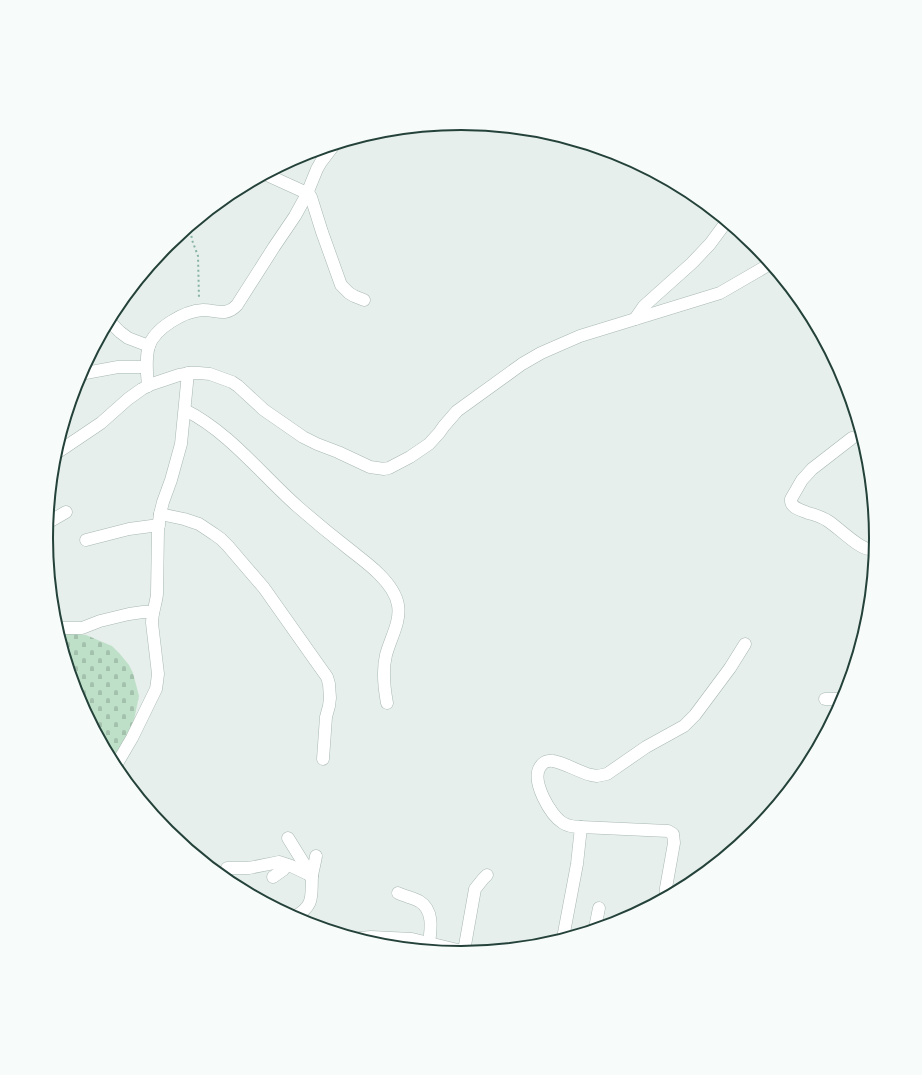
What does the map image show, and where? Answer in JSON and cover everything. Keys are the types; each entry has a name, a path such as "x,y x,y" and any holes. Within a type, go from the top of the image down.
{"street":[{"path":"148,386 146,367 149,346 152,339 168,324 189,313 199,311 228,312 233,310 295,216 308,193 317,169 329,151"},
{"path":"272,177 308,193 311,197 322,232 342,284 349,293 364,300"},
{"path":"635,319 644,306 692,263 710,244 723,226"},
{"path":"63,448 101,423 128,399 148,386 188,373 210,374 232,382 238,386 264,410 303,437 370,467 384,469 390,468 429,444 457,411 522,364 541,353 580,336 720,293 766,266"},
{"path":"113,325 128,338 149,346"},
{"path":"88,373 118,367 146,367"},
{"path":"119,760 132,738 158,682 152,623 157,594 160,520 163,502 181,444 188,373"},
{"path":"185,410 202,419 218,431 297,506 332,536 371,566 388,584 394,594 398,605 398,610 396,627 386,655 384,669 384,683 387,703"},
{"path":"852,438 812,469 802,480 790,502 792,506 796,508 820,516 869,549"},
{"path":"54,519 66,512"},
{"path":"86,540 160,520 184,519 199,524 228,546 264,588 327,677 329,684 330,706 326,717 324,759"},
{"path":"64,628 82,628 100,621 130,614 153,612"},
{"path":"666,890 674,843 673,834 668,831 581,827 564,824 551,810 540,787 538,780 539,768 545,762 553,761 591,775 597,776 607,774 646,747 684,726 695,715 730,668 745,644"},
{"path":"826,700 836,699"},
{"path":"564,933 577,864 581,827"},
{"path":"288,838 310,875 312,894 310,902 302,912"},
{"path":"310,875 316,856"},
{"path":"227,868 249,868 279,862 310,875"},
{"path":"273,877 288,865"},
{"path":"466,946 475,889 487,875"},
{"path":"398,893 419,901 427,910 430,917 431,926 429,943"},
{"path":"596,922 600,908"},
{"path":"379,937 406,939 438,945"}],"path":[{"path":"191,232 198,256 199,311"}],"green space":[{"path":"65,633 86,635 112,646 129,665 133,673 139,696 134,720 126,738 116,754 95,718 84,694"}]}
